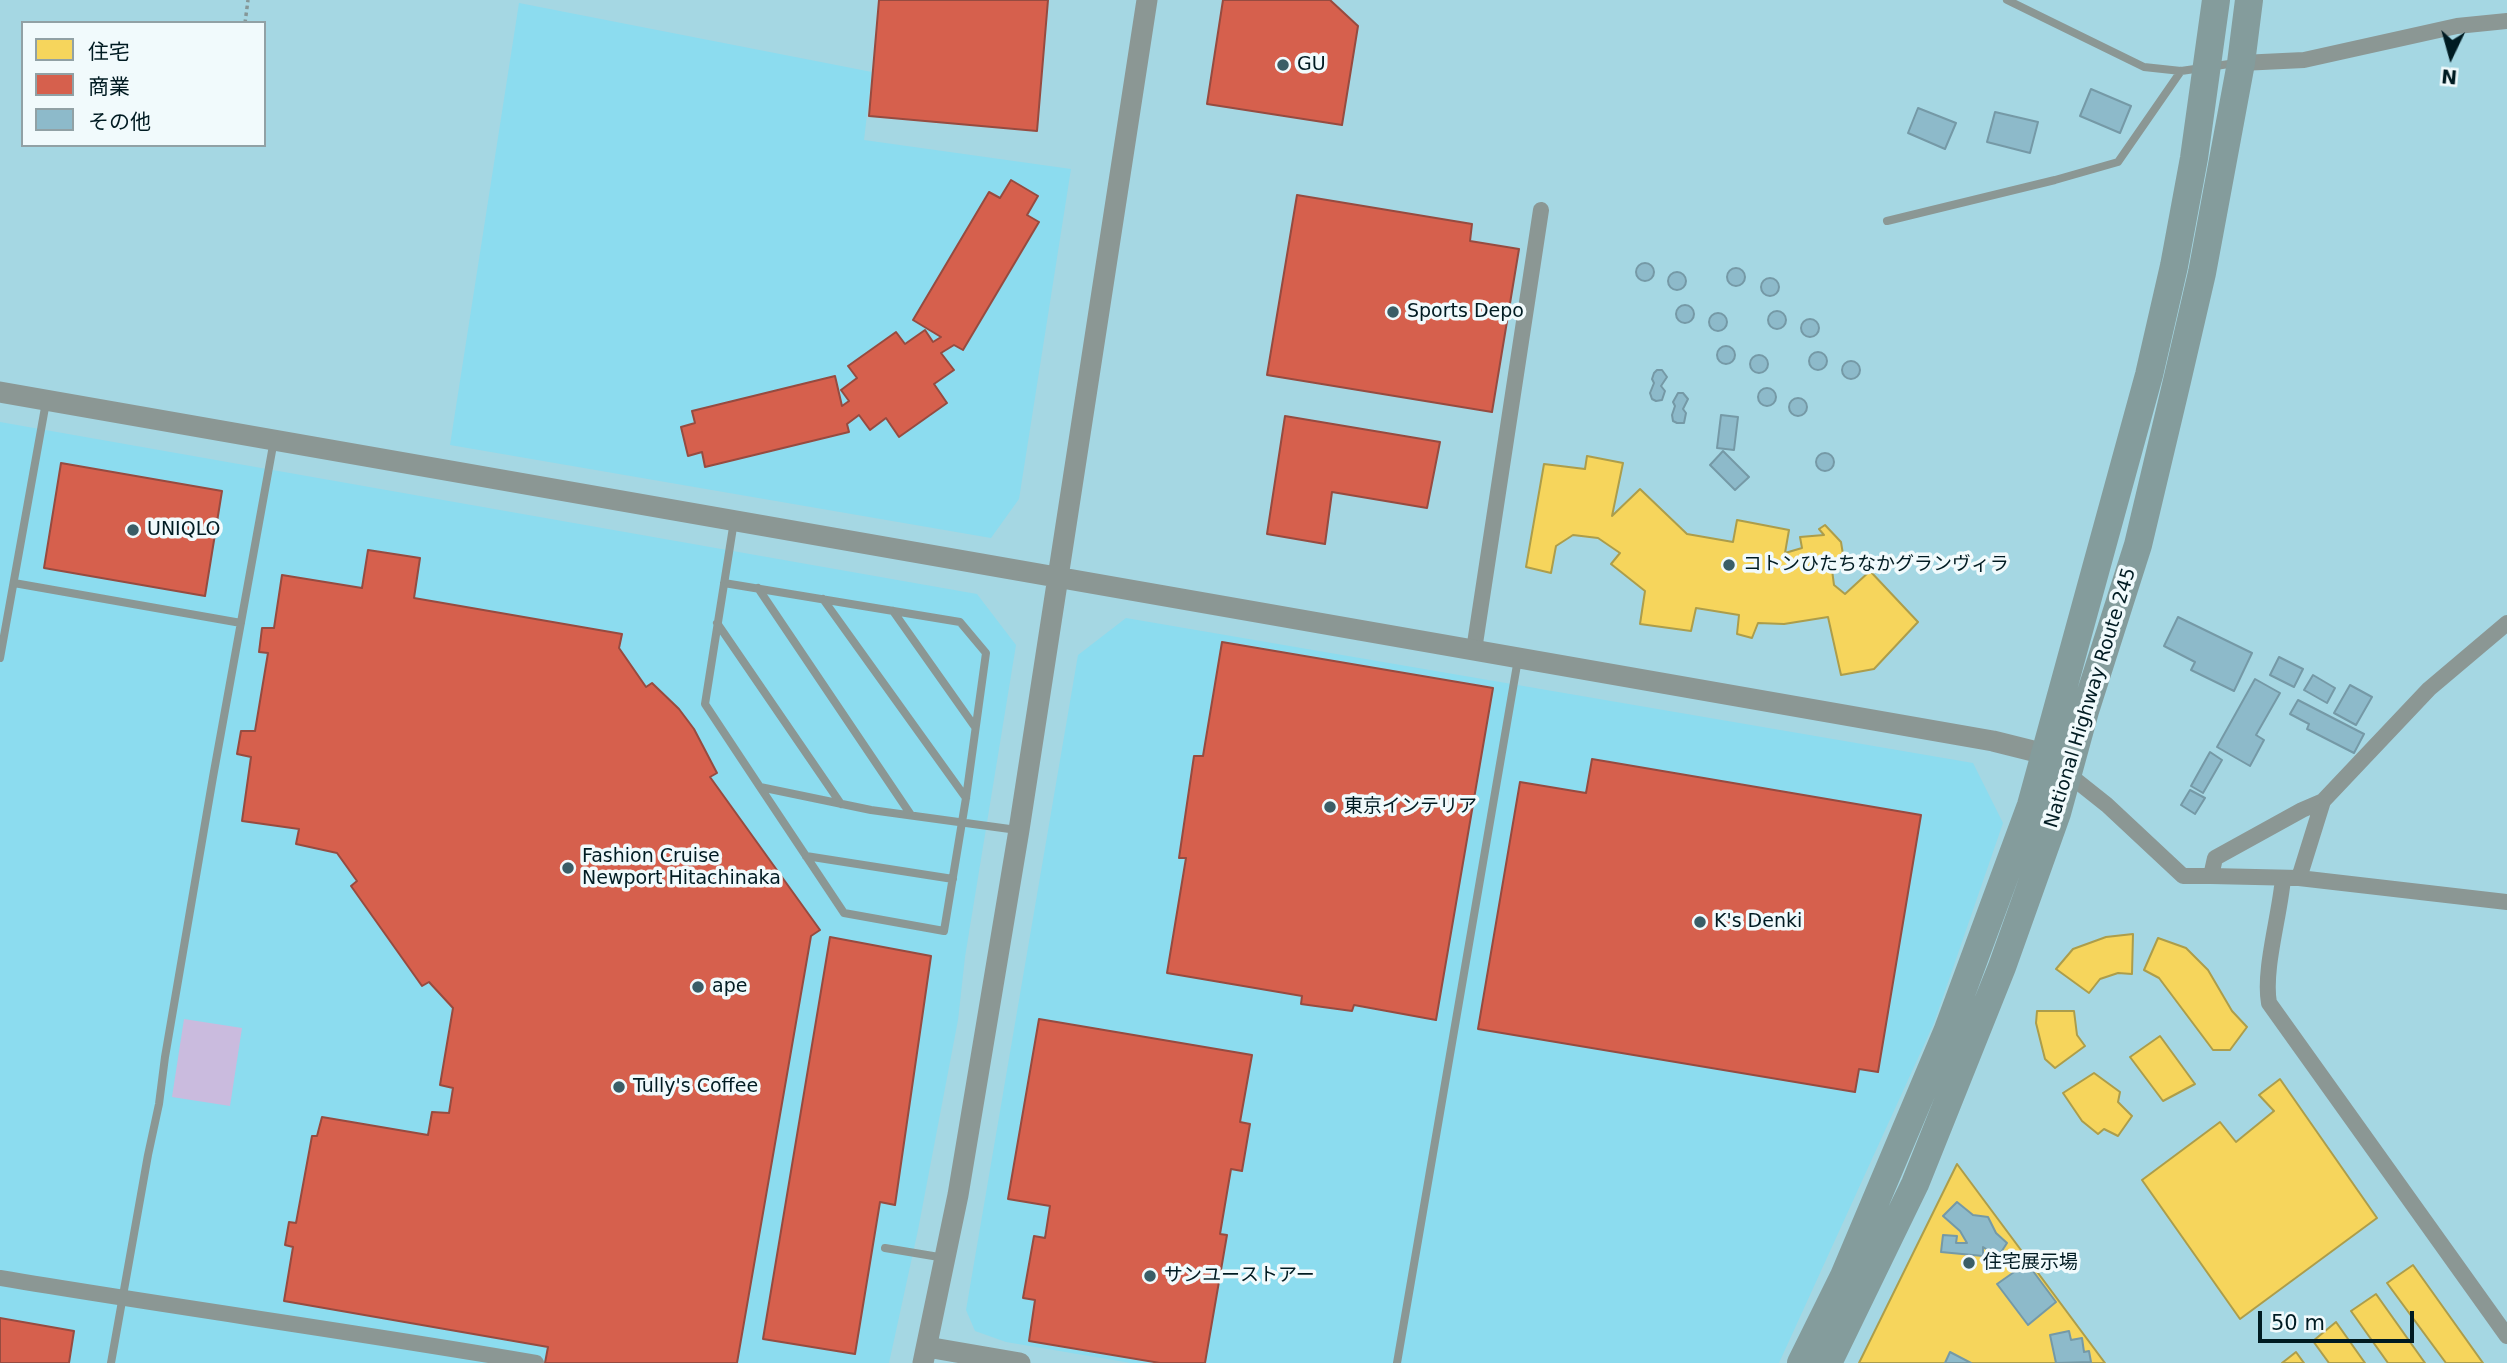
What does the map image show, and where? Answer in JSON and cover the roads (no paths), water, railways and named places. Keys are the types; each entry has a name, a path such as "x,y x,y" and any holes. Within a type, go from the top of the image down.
{"highway":[{"name":"National Highway Route 245","path":"1801,1363 1844,1276 1947,1032 2031,805 2149,375 2192,171 2194,69 2216,0"},
{"name":"National Highway Route 245","path":"1828,1363 1920,1171 2002,967 2057,813 2144,520 2202,272 2241,63 2249,0"}],"street":[{"path":"1020,1363 925,1355 946,1258 1019,830 1147,0"},
{"path":"2241,63 2304,60 2457,26 2507,22"},
{"path":"1474,650 1541,209"},
{"path":"0,392 1993,741 2045,754 2107,805 2183,876 2291,878 2507,902"},
{"path":"2507,623 2429,689 2323,801 2280,907 2266,987 2269,1003 2507,1336"},
{"path":"2211,876 2215,858 2323,801"},
{"path":"0,1278 375,1335 536,1363"}],"lane":[{"path":"2007,0 2144,67 2194,69 2241,63"},
{"path":"1887,221 2118,162 2194,69"},
{"path":"0,657 46,401"},
{"path":"111,1363 159,1104 164,1057 274,440"},
{"path":"724,583 960,622 986,653 944,931 844,913 705,704 717,623 734,521"},
{"path":"14,583 240,623"},
{"path":"758,588 911,815"},
{"path":"823,599 966,798"},
{"path":"892,611 975,727"},
{"path":"717,623 841,804"},
{"path":"1397,1363 1518,658"},
{"path":"760,788 962,824 1019,830"},
{"path":"806,856 953,879"},
{"path":"886,1248 946,1258"}],"place":[{"name":"GU","path":"1283,65"},
{"name":"Sports Depo","path":"1393,312"},
{"name":"UNIQLO","path":"133,530"},
{"name":"コトンひたちなかグランヴィラ","path":"1729,565"},
{"name":"東京インテリア","path":"1330,807"},
{"name":"Fashion Cruise Newport Hitachinaka","path":"568,868"},
{"name":"K's Denki","path":"1700,922"},
{"name":"ape","path":"698,987"},
{"name":"Tully's Coffee","path":"619,1087"},
{"name":"住宅展示場","path":"1969,1263"},
{"name":"サンユーストアー","path":"1150,1276"}]}
